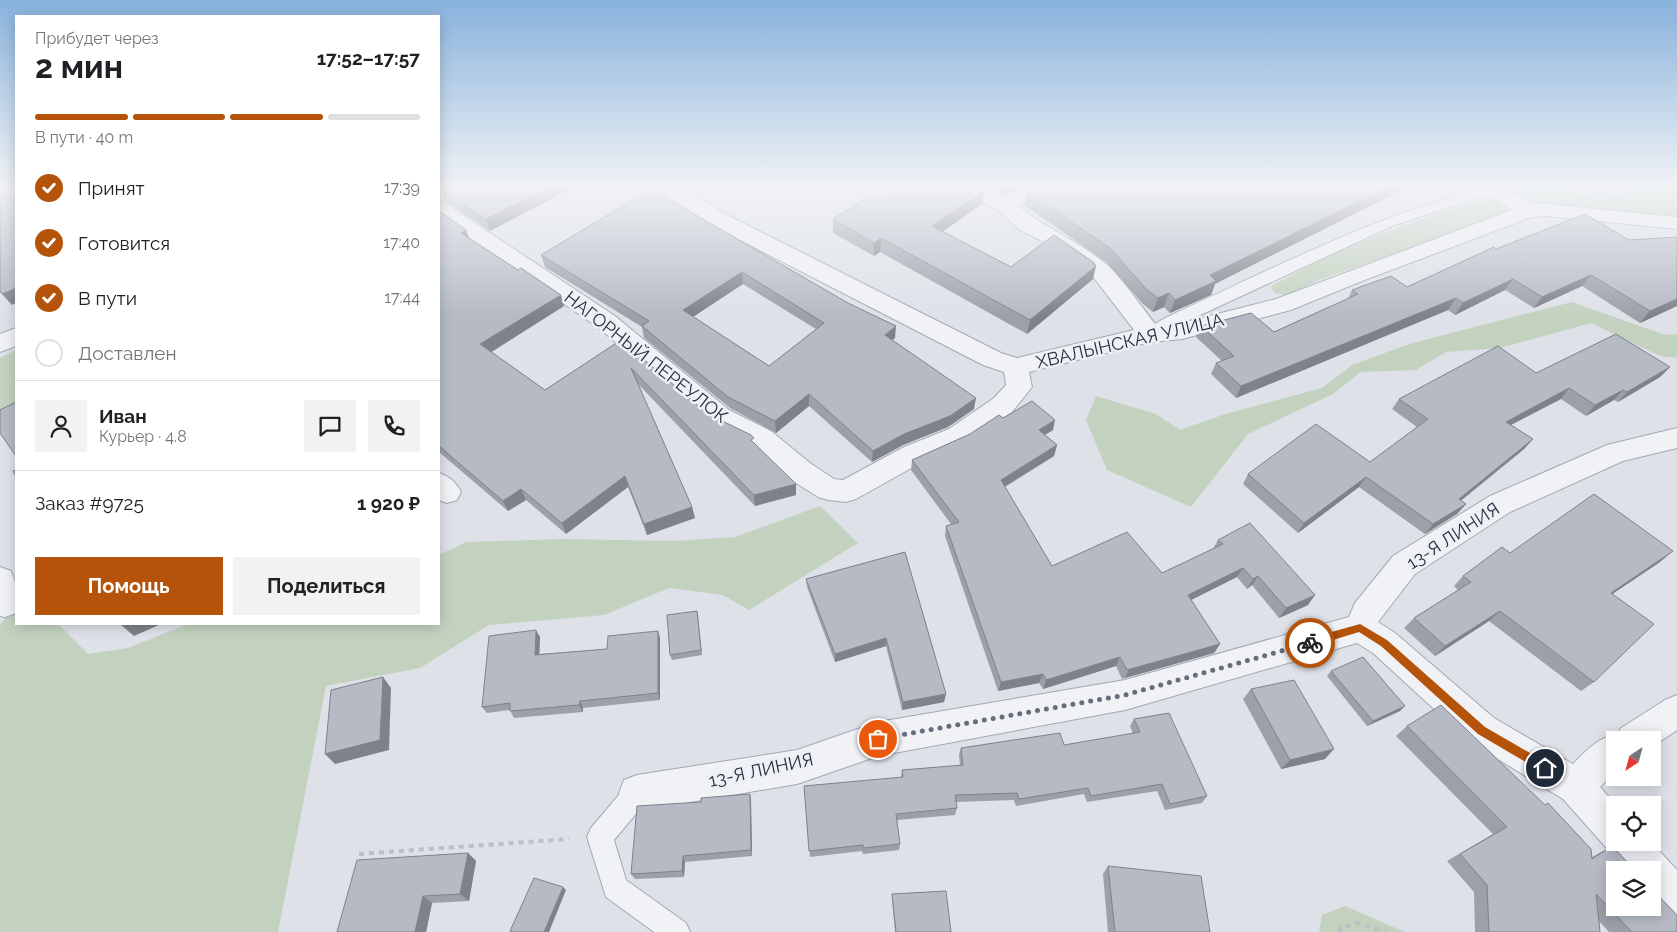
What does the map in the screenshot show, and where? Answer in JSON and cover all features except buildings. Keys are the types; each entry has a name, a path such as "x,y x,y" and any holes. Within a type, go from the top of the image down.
{"street":[{"name":"НАГОРНЫЙ ПЕРЕУЛОК","path":"469,228 607,322 720,417 762,438 800,471 828,489"},
{"path":"738,228 992,358 1016,367"},
{"path":"1035,228 1056,239 1099,269 1150,334"},
{"name":"ХВАЛЫНСКАЯ УЛИЦА","path":"828,489 846,492 914,454 958,436 1003,405 1019,387 1016,367 1150,334 1182,331 1283,306 1354,276 1482,228"},
{"path":"0,344 15,336"},
{"name":"13-Я ЛИНИЯ","path":"637,794 797,766 878,739 1125,695 1360,628 1366,613 1404,565 1500,504 1617,452 1677,438"},
{"path":"1360,628 1384,643 1482,730 1576,786 1606,821"},
{"path":"1647,731 1677,711"},
{"path":"1576,786 1606,758"},
{"path":"1634,851 1643,861"},
{"path":"1661,879 1677,896"}],"lane":[{"path":"1150,334 1173,321 1373,228"},
{"path":"637,794 600,837 615,888 677,932"}],"path":[{"path":"359,854 600,837"},
{"path":"1339,932 1340,928 1357,924 1386,932"}],"green space":[{"path":"1396,228 1467,228 1321,279 1288,296 1275,293 1270,287 1328,257"},
{"path":"1572,302 1665,335 1677,334 1677,358 1660,356 1591,323 1500,348 1446,352 1416,370 1361,372 1333,394 1248,434 1191,507 1107,470 1086,420 1096,396 1156,414 1180,430 1225,414 1322,388 1352,365 1409,344"},
{"path":"15,350 15,408 0,416 0,358"},
{"path":"820,506 858,543 749,610 723,595 669,588 604,615 489,625 420,668 326,686 278,932 0,932 0,625 15,605 15,625 59,625 88,654 128,648 186,625 440,625 440,555 466,542 564,539 674,541 735,537"},
{"path":"1345,906 1405,932 1319,932 1322,915"}],"way so far":[{"path":"878,739 1125,695 1310,643"}],"route":[{"path":"1310,643 1360,628 1384,643 1482,730 1545,768"}]}
